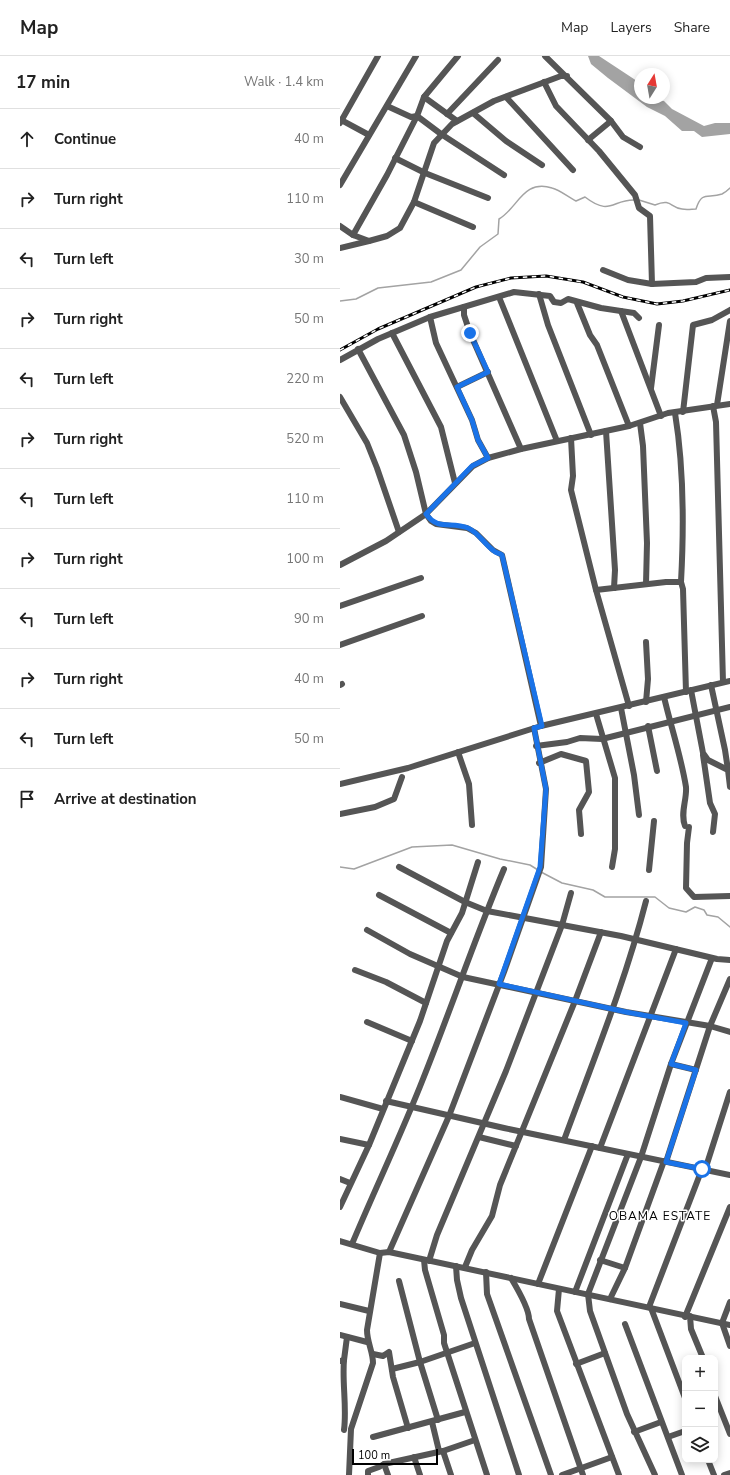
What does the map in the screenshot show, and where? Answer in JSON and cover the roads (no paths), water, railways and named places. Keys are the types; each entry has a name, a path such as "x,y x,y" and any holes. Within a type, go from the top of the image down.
{"street":[{"path":"369,135 341,122 378,56"},
{"path":"340,186 416,56"},
{"path":"353,235 417,116 424,97 458,56"},
{"path":"545,56 611,121 623,137 640,147"},
{"path":"447,114 498,60"},
{"path":"340,248 387,236 400,228 414,202 425,173 434,142 457,121 494,101 544,82 567,76"},
{"path":"544,82 556,106 588,140 635,195 639,208 649,214 651,219 652,284"},
{"path":"424,97 457,121"},
{"path":"506,97 573,170"},
{"path":"387,106 411,117 417,116 441,134 504,174"},
{"path":"473,113 506,141 542,165"},
{"path":"588,140 611,121"},
{"path":"395,158 425,173 488,198"},
{"path":"414,202 473,227"},
{"path":"340,226 353,235 369,241"},
{"path":"603,270 628,280 652,284 696,282 706,278 730,277"},
{"path":"340,360 358,349 430,317 514,292 518,294 539,294 550,296 554,302 560,303 568,299 576,303 634,313 639,318"},
{"path":"539,294 548,325 591,435"},
{"path":"499,297 557,442"},
{"path":"576,303 590,335 597,345 629,426"},
{"path":"464,307 464,315 470,333 520,449"},
{"path":"682,412 693,325 712,320 730,310"},
{"path":"621,311 661,416"},
{"path":"430,317 436,342 472,420 478,440 488,458"},
{"path":"723,682 715,406 730,321"},
{"path":"651,388 659,325"},
{"path":"392,333 441,427 455,483"},
{"path":"358,349 404,435 416,472 426,514 431,521 436,524 467,528 476,533 493,550 502,555 542,726"},
{"path":"457,387 488,372"},
{"path":"340,396 367,443 399,532"},
{"path":"340,565 399,532 426,514 472,466 488,458 520,449 629,426 668,413 730,404"},
{"path":"675,413 680,441 682,526 681,582 683,589 689,691 703,753 710,803 715,814 713,832"},
{"path":"640,423 643,446 648,543 646,584"},
{"path":"606,431 614,588"},
{"path":"571,438 574,476 571,490 596,590 629,706"},
{"path":"340,606 421,578"},
{"path":"596,590 646,584 681,582"},
{"path":"340,645 422,616"},
{"path":"646,642 648,666 646,702"},
{"path":"340,784 408,768 534,728 646,702 730,680"},
{"path":"711,685 725,750 730,787"},
{"path":"664,697 682,764 686,787 683,819 687,827 686,888 694,897 730,896"},
{"path":"536,746 567,742 580,738 602,739 648,726 730,707"},
{"path":"621,708 634,775 639,816"},
{"path":"596,714 614,778 615,842 612,867"},
{"path":"648,726 657,771"},
{"path":"389,1252 449,1116 499,984 539,870 546,789 539,763 534,728"},
{"path":"458,752 469,784 472,825"},
{"path":"703,753 708,760 728,770"},
{"path":"539,763 561,754 586,761 589,792 580,810 581,834"},
{"path":"340,814 375,807 394,799 402,777"},
{"path":"649,870 654,821"},
{"path":"340,1207 369,1145 412,1041 451,933 462,914 478,862"},
{"path":"399,867 465,902 487,911 636,939 712,958 730,960"},
{"path":"352,1244 411,1107 504,869"},
{"path":"487,1475 465,1412 456,1377 447,1352 436,1304 425,1270 427,1260 485,1123 562,925 571,893"},
{"path":"379,895 451,933"},
{"path":"564,1140 613,1009 636,939 646,901"},
{"path":"367,930 463,977 499,984 527,992 536,992 613,1009 710,1026 730,1032"},
{"path":"465,1267 472,1250 492,1216 500,1185 576,1001 601,932"},
{"path":"600,1148 649,1016 676,949"},
{"path":"655,1475 646,1453 634,1432 604,1353 590,1311 588,1294 641,1156 671,1064 712,958"},
{"path":"355,970 386,982 426,1003"},
{"path":"610,1299 625,1268 665,1162 710,1026 730,979"},
{"path":"367,1022 412,1041"},
{"path":"671,1064 696,1070"},
{"path":"682,1391 650,1308 704,1170 730,1092"},
{"path":"340,1098 383,1109"},
{"path":"386,1101 523,1132 730,1175"},
{"path":"479,1137 516,1146"},
{"path":"340,1139 369,1145"},
{"path":"538,1284 592,1146"},
{"path":"575,1292 628,1154"},
{"path":"340,1179 350,1183"},
{"path":"701,1355 691,1329 688,1316 730,1207"},
{"path":"340,1241 380,1253 389,1252 465,1267 559,1289 730,1325"},
{"path":"345,1430 373,1367 373,1354 367,1342 369,1311 380,1253"},
{"path":"600,1260 625,1268"},
{"path":"456,1266 458,1287 475,1344 520,1475"},
{"path":"486,1272 487,1294 551,1475"},
{"path":"511,1278 521,1300 527,1308 529,1319 582,1472"},
{"path":"399,1282 435,1421 441,1451 451,1475"},
{"path":"559,1289 557,1311 619,1475"},
{"path":"730,1302 722,1323 730,1346"},
{"path":"340,1304 369,1311"},
{"path":"625,1324 682,1475"},
{"path":"340,1335 367,1342"},
{"path":"347,1337 342,1360 342,1395 346,1415 345,1430 350,1475"},
{"path":"392,1369 420,1362 475,1344"},
{"path":"373,1354 383,1356 389,1352 392,1369 408,1428"},
{"path":"576,1364 604,1353"},
{"path":"718,1404 730,1434"},
{"path":"373,1438 465,1412"},
{"path":"634,1432 662,1422"},
{"path":"668,1437 682,1432"},
{"path":"368,1475 368,1471 384,1464 441,1451 475,1440"},
{"path":"414,1457 420,1475"},
{"path":"562,1475 582,1472 612,1457"},
{"path":"709,1463 714,1475"},
{"path":"384,1464 388,1475"},
{"path":"724,1475 730,1473"}],"waterway":[{"path":"340,301 356,299 378,288 431,282 461,270 480,247 498,234 499,219 506,214 527,191 534,188 542,186 552,188 576,201 585,197 601,206 611,206 627,200 635,200"},
{"path":"639,200 655,205 668,203 678,208 696,209 698,203 703,197 722,194 730,188"},
{"path":"340,867 354,869 412,847 452,845 500,859 530,865 538,870"},
{"path":"541,872 562,883 593,890 605,897 655,897 669,908 686,912 695,907 704,910 707,915 718,917 730,927"}],"railway":[{"path":"340,350 378,329 476,287 511,278 546,276 583,282 623,297 657,304 683,301 730,290"}],"district":[{"name":"OBAMA ESTATE","path":"660,1216"}]}
